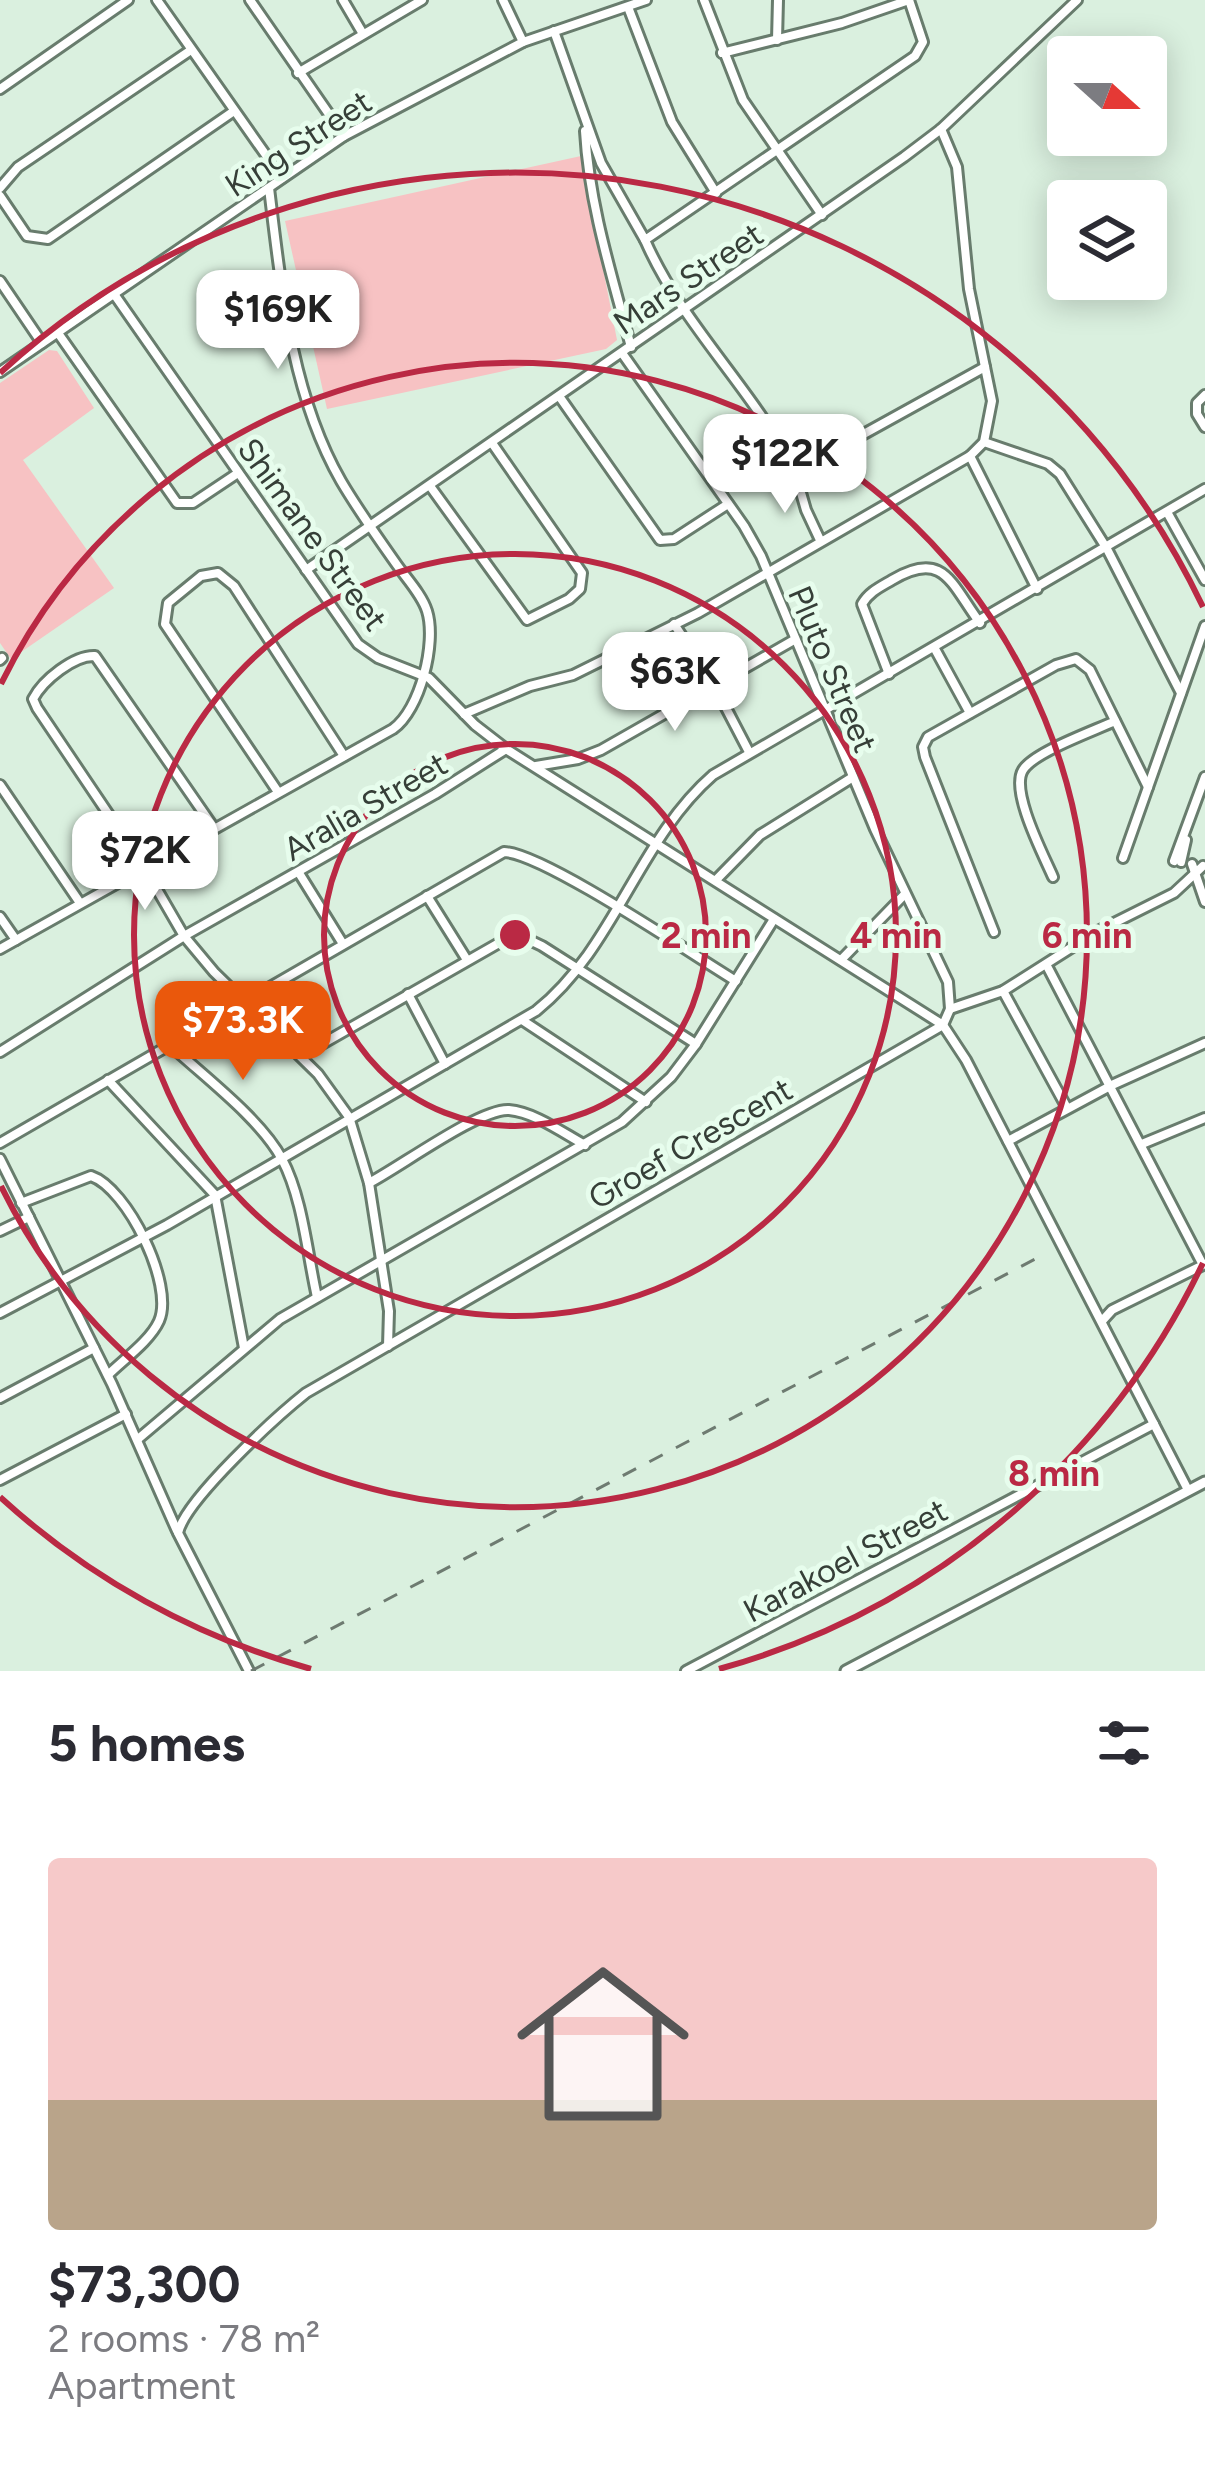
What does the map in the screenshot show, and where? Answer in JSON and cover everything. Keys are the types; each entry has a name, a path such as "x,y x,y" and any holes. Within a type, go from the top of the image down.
{"main road":[{"path":"846,1671 1205,1482"}],"street":[{"path":"0,89 128,0"},
{"path":"157,0 282,178"},
{"path":"250,0 344,136"},
{"path":"343,0 363,34"},
{"path":"298,73 422,0"},
{"path":"503,0 524,42"},
{"name":"King Street","path":"0,372 344,136 524,42 646,0"},
{"path":"704,0 743,100 822,215"},
{"path":"777,40 778,0"},
{"path":"645,240 919,52 922,37 909,0 722,53"},
{"name":"Mars Street","path":"306,570 941,129 1077,0"},
{"path":"628,7 681,142 716,193"},
{"path":"554,31 601,163 686,310 762,412 795,472 820,541"},
{"path":"191,50 18,167 0,192 27,236 48,239 234,111"},
{"path":"584,124 587,163 626,350"},
{"path":"464,714 530,686 573,675 674,624 970,456 984,442 992,400 969,289 957,167 941,129"},
{"path":"0,949 400,724 418,695 428,614 338,477 296,358 269,188"},
{"path":"0,281 42,344"},
{"name":"Shimane Street","path":"114,294 358,644 378,658 423,674 506,749 943,1025"},
{"path":"58,333 177,503 193,503 238,473"},
{"name":"Pluto Street","path":"626,350 754,543 904,895 947,982 950,1009"},
{"path":"795,472 985,367"},
{"path":"1205,394 1196,403 1205,427"},
{"path":"559,396 660,539 674,539 728,504"},
{"path":"984,442 1054,469 1107,549 1181,693"},
{"path":"430,486 526,620 569,599 580,590 582,573 492,443"},
{"path":"970,456 1037,589"},
{"path":"0,1313 60,1285 522,1020 579,971 701,785 1205,489"},
{"path":"1167,512 1205,580"},
{"path":"890,674 862,604 868,594 911,568 926,565 938,570 980,622"},
{"path":"278,792 165,624 168,603 201,576 218,573 234,586 344,756"},
{"path":"674,624 713,683 750,753"},
{"path":"1123,858 1205,626"},
{"path":"534,766 601,750 794,640"},
{"path":"935,649 970,713"},
{"path":"214,828 99,659 92,654 81,657 37,690 34,701 184,936 214,972 301,1056 349,1117 369,1183 389,1310 388,1348"},
{"path":"994,932 923,751 928,737 1056,665 1076,659 1090,670 1148,787"},
{"path":"418,695 443,692"},
{"path":"1053,877 1019,788 1021,773 1034,759 1115,722"},
{"name":"Aralia Street","path":"0,1052 184,936 436,794 506,749"},
{"path":"716,880 760,835 853,778"},
{"path":"0,785 80,903"},
{"path":"1189,1490 943,1025 950,1009 1003,992 1096,932 1174,892 1188,863 1204,785"},
{"path":"0,1143 491,857 511,851 736,981"},
{"path":"1188,863 1205,902"},
{"path":"299,872 343,944"},
{"path":"841,960 904,895"},
{"path":"427,896 466,960"},
{"path":"0,917 16,940"},
{"path":"138,1439 244,1348 317,1297 585,1145 646,1102 696,1044 774,919"},
{"path":"301,1056 466,960 521,936 696,1044"},
{"path":"1047,966 1203,1265 1112,1310 1102,1322"},
{"path":"1003,992 1067,1108"},
{"path":"408,994 445,1064"},
{"path":"522,1020 646,1102"},
{"name":"Groef Crescent","path":"178,1533 182,1519 204,1493 306,1393 943,1025"},
{"path":"1008,1141 1112,1084 1205,1043"},
{"path":"169,1045 281,1157 317,1297"},
{"path":"109,1080 215,1195 244,1348"},
{"path":"369,1183 504,1109 525,1114 585,1145"},
{"path":"1142,1144 1205,1118"},
{"path":"0,1159 249,1671"},
{"path":"21,1203 91,1176 110,1188 146,1236 162,1312 154,1329 108,1376"},
{"path":"0,1231 29,1217"},
{"path":"0,1398 94,1348"},
{"path":"0,1480 126,1414"},
{"name":"Karakoel Street","path":"686,1671 1154,1424"}],"shaded area":[{"path":"581,156 617,340 606,349 327,409 285,221"},
{"path":"49,350 57,351 94,408 23,460 114,588 11,659 0,643 0,383"}],"railway":[{"path":"251,1671 1039,1257"}]}
